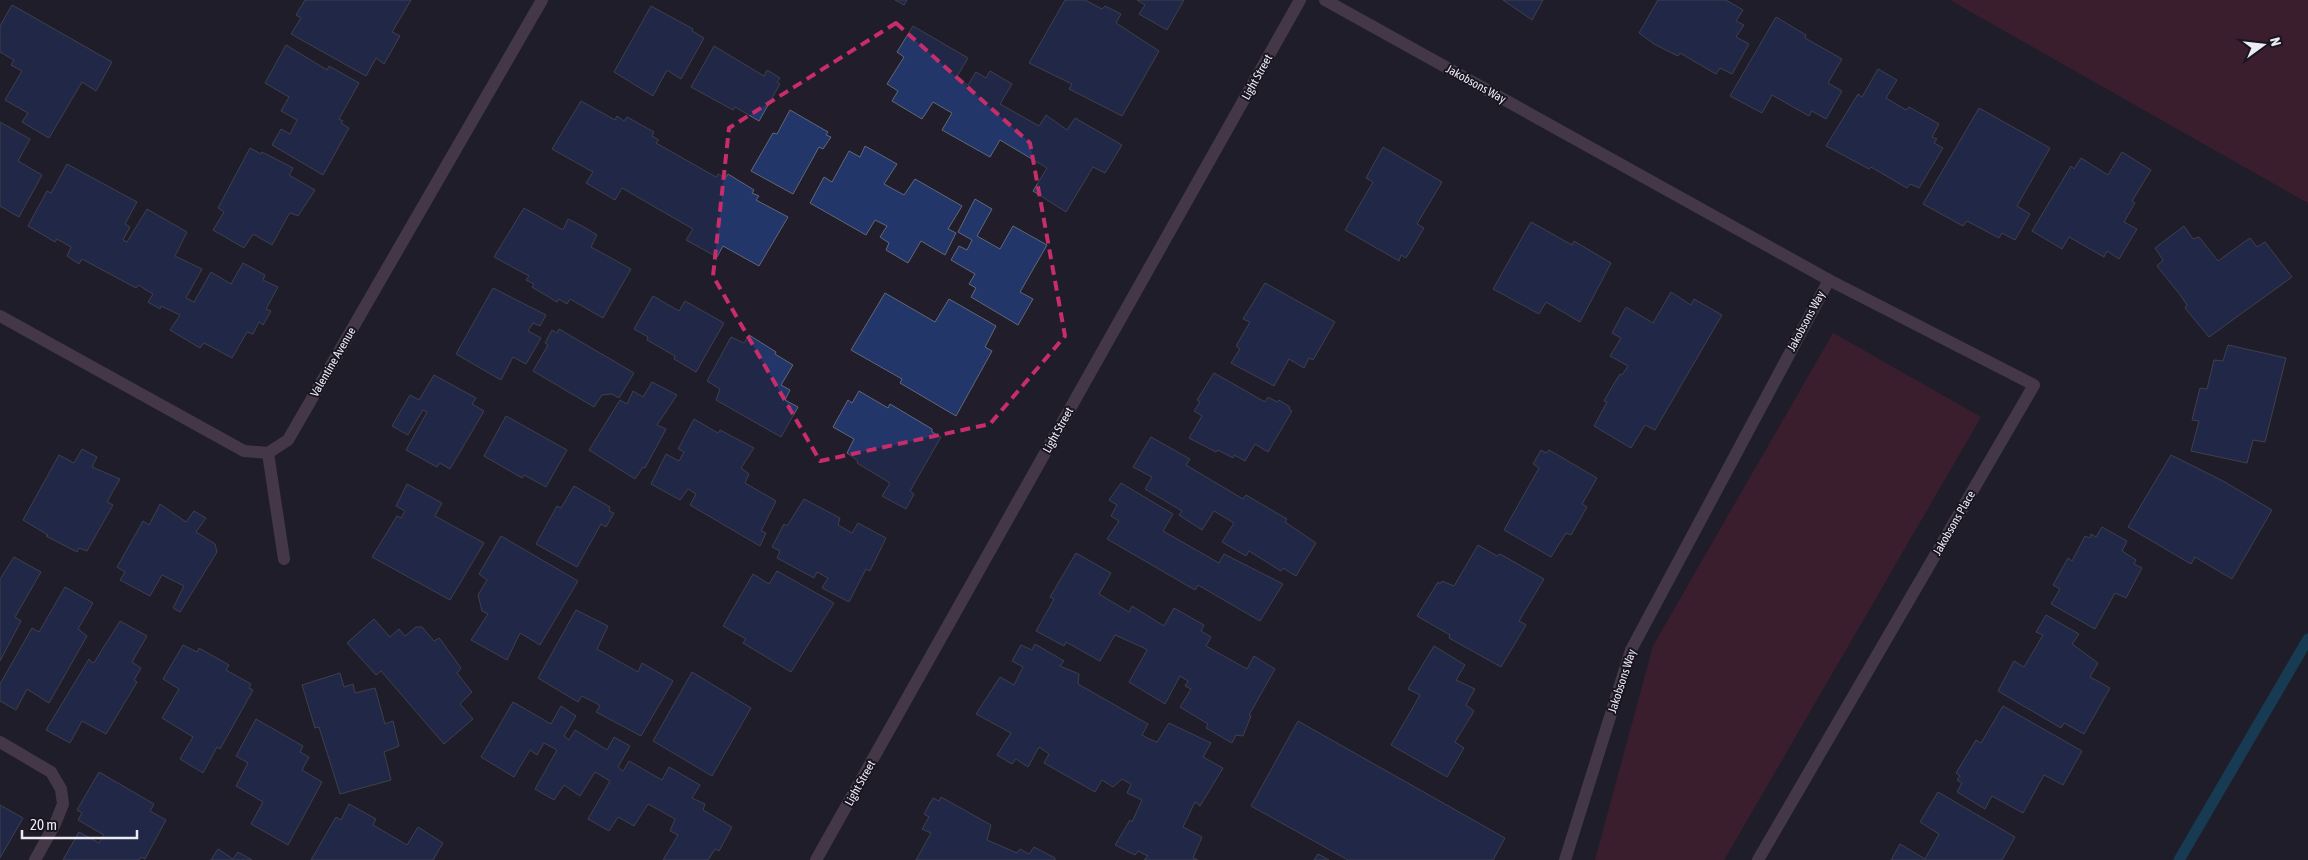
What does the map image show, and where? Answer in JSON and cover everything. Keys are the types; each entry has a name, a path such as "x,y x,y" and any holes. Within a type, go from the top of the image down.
{"street":[{"name":"Valentine Avenue","path":"268,454 288,440 542,0"},
{"name":"Light Street","path":"816,860 1300,0"},
{"name":"Jakobsons Way","path":"1325,0 1829,280 1631,650 1565,860"},
{"name":"Jakobsons Place","path":"1758,860 2034,385 1829,280"},
{"path":"0,316 244,452 268,454 284,559"},
{"path":"0,742 52,772 61,789 63,804 55,824 35,860"}],"highlighted area":[{"path":"896,23 1030,143 1065,336 990,424 820,461 713,276 729,128"}],"shaded area":[{"path":"1950,0 2308,0 2308,203"},
{"path":"1833,333 1981,417 1724,860 1595,860 1653,646"}],"building":[{"path":"305,0 411,0 392,32 400,36 384,64 376,58 366,76 291,34 301,18 296,15"},
{"path":"895,0 907,0 904,5"},
{"path":"1065,0 1085,0 1102,9 1105,6 1121,14 1116,23 1159,51 1122,116 1069,89 1072,84 1029,63"},
{"path":"1137,0 1184,0 1167,30 1139,14 1145,5"},
{"path":"1503,0 1543,0 1532,20"},
{"path":"1658,0 1726,0 1743,10 1736,21 1744,25 1736,37 1749,44 1732,74 1720,68 1716,74 1680,53 1678,56 1654,44 1639,33"},
{"path":"12,5 112,62 96,91 82,82 49,138 22,122 28,113 5,100 22,71 11,65 14,60 0,52 0,26"},
{"path":"651,6 693,29 692,31 704,38 681,79 667,70 653,96 614,72"},
{"path":"1776,17 1806,35 1805,38 1842,59 1828,83 1842,91 1826,119 1812,111 1809,116 1772,95 1762,113 1730,96"},
{"path":"913,26 968,58 956,78 968,85 976,72 986,78 990,71 1012,84 1000,104 1039,126 1046,115 1067,130 1075,118 1122,145 1105,173 1093,167 1066,212 1033,191 1047,168 1000,140 990,157 942,130 952,113 933,102 922,119 892,101 898,91 887,84 904,57 897,52"},
{"path":"286,45 327,70 329,66 359,83 339,119 343,121 341,123 349,128 323,175 272,145 281,129 290,134 297,120 281,111 289,97 265,83"},
{"path":"714,46 764,76 767,70 780,78 777,82 780,84 759,121 735,107 733,110 691,87"},
{"path":"1878,69 1897,80 1886,98 1906,110 1909,107 1939,124 1932,137 1937,139 1934,143 1943,148 1919,188 1910,184 1907,188 1871,167 1869,169 1826,146 1858,94 1862,97"},
{"path":"581,101 615,120 617,116 624,121 627,117 654,132 652,136 659,140 656,143 716,177 718,174 725,178 728,174 754,190 752,193 759,196 756,200 788,217 759,266 723,246 717,257 686,240 693,229 622,188 615,200 586,183 593,172 552,149"},
{"path":"1979,108 2050,148 2017,206 2030,214 2015,240 2002,233 1999,238 1967,221 1963,226 1923,204"},
{"path":"790,110 828,132 826,135 831,137 823,149 819,147 793,194 751,171 773,133 777,134"},
{"path":"0,122 30,139 18,161 42,175 19,217 0,206"},
{"path":"865,146 897,164 884,184 904,195 915,179 962,206 948,229 956,233 945,255 921,241 908,263 886,250 889,243 880,237 887,226 875,220 866,235 810,203 824,177 832,182 849,151 860,157"},
{"path":"1383,147 1442,182 1417,224 1424,228 1406,258 1401,255 1399,261 1345,230 1373,182 1366,178"},
{"path":"250,148 293,168 289,175 315,190 298,216 289,214 272,245 253,234 244,248 213,230 224,212 218,208"},
{"path":"2122,152 2151,170 2132,201 2135,203 2124,222 2137,229 2119,259 2107,251 2104,257 2069,237 2062,249 2032,231 2071,166 2074,169 2081,158 2108,175"},
{"path":"67,164 137,202 125,224 130,227 123,240 127,242 147,209 187,232 175,256 202,269 186,298 194,302 211,272 231,284 243,263 265,275 263,280 278,287 266,309 271,311 263,325 259,322 253,334 247,332 232,358 204,343 200,348 170,330 180,315 161,306 160,309 148,302 153,294 139,285 136,288 82,259 79,264 67,256 71,247 57,239 55,242 28,226 47,191 51,193"},
{"path":"975,199 992,209 977,236 1000,249 1013,226 1047,245 1020,292 1033,299 1018,325 971,297 976,288 969,284 975,274 951,260 959,246 967,250 972,240 958,232"},
{"path":"524,208 563,230 568,219 584,227 597,235 591,247 631,269 603,318 570,299 567,304 559,299 557,302 532,287 534,284 526,280 529,276 494,257"},
{"path":"1531,222 1572,245 1574,241 1611,263 1580,322 1546,302 1539,314 1493,289"},
{"path":"2184,226 2193,239 2199,237 2218,261 2250,238 2257,247 2265,242 2292,277 2209,337 2185,308 2187,305 2181,296 2157,266 2163,260 2155,248"},
{"path":"1265,283 1335,322 1313,360 1309,358 1304,368 1289,359 1274,386 1231,363 1240,349 1236,346 1250,322 1243,319"},
{"path":"493,288 546,315 540,326 533,323 528,331 541,338 526,364 513,357 501,380 456,354"},
{"path":"1671,292 1691,305 1694,299 1722,315 1655,430 1645,425 1631,448 1594,426 1607,402 1604,401 1620,374 1622,375 1628,366 1610,356 1621,338 1612,333 1626,307 1653,323"},
{"path":"885,293 935,322 949,299 996,326 985,347 992,351 956,416 900,383 902,379 851,350"},
{"path":"653,296 679,311 685,301 724,323 696,372 674,359 675,356 647,340 648,337 634,329"},
{"path":"559,329 634,373 619,398 612,394 602,395 594,407 533,371 548,345 545,343 552,330 557,333"},
{"path":"749,335 793,365 781,385 790,390 785,400 798,407 781,437 716,400 720,389 707,381 731,337 744,343"},
{"path":"2228,345 2286,358 2265,442 2253,440 2247,463 2191,451 2199,421 2192,420 2200,388 2207,389 2214,360 2223,361"},
{"path":"1214,373 1265,402 1268,397 1277,402 1279,400 1290,407 1289,409 1292,411 1268,452 1255,444 1245,461 1234,455 1233,458 1218,450 1216,452 1189,438 1202,416 1194,411 1200,402 1197,400"},
{"path":"434,375 476,398 472,404 484,411 450,469 440,463 437,467 406,450 427,412 423,410 408,435 392,426 410,395 419,400"},
{"path":"652,382 677,395 657,425 666,429 645,468 643,467 635,479 589,450 620,400 627,404 633,391 643,397"},
{"path":"859,391 888,408 890,404 932,429 932,432 941,437 910,491 914,494 906,509 882,496 890,483 857,463 858,461 847,453 854,439 833,427 848,400 852,403"},
{"path":"506,416 567,450 546,487 524,475 522,478 484,456"},
{"path":"694,419 718,433 720,430 754,448 741,468 749,474 745,483 776,501 761,531 766,533 760,546 690,505 696,494 688,489 680,500 651,484 666,454 679,461 684,452 678,449"},
{"path":"1151,437 1190,459 1186,465 1243,499 1246,495 1287,519 1285,522 1316,543 1296,576 1283,568 1281,571 1249,551 1246,556 1222,542 1234,523 1214,511 1202,530 1179,515 1182,511 1145,489 1152,477 1133,467"},
{"path":"82,449 97,457 92,467 120,479 107,502 113,505 87,551 79,548 77,552 46,536 48,535 23,520 59,455 74,463"},
{"path":"1541,450 1546,453 1549,450 1597,478 1582,504 1587,507 1571,535 1566,533 1551,557 1504,530 1539,468 1533,464"},
{"path":"2171,455 2223,481 2272,510 2232,579 2195,557 2191,564 2128,527"},
{"path":"1121,483 1173,514 1163,531 1219,563 1224,554 1283,584 1260,621 1198,585 1195,590 1107,539 1119,521 1111,516 1117,505 1109,500"},
{"path":"407,484 442,503 435,516 484,543 450,600 372,557 397,516 401,518 405,511 396,506"},
{"path":"574,486 610,507 609,511 614,513 606,527 601,524 577,567 536,544 557,506 561,508"},
{"path":"804,499 840,518 838,525 852,533 858,523 886,538 870,571 866,569 849,602 822,588 828,578 817,572 814,578 777,558 780,551 772,547 784,524 787,526"},
{"path":"160,504 186,522 194,511 206,518 196,532 215,544 217,552 180,612 173,608 184,586 162,575 150,596 120,580 125,572 117,567 143,521 149,525"},
{"path":"2102,527 2127,541 2122,551 2136,560 2134,564 2142,568 2126,598 2115,593 2095,629 2051,604 2060,589 2053,585 2068,558 2072,561 2085,536 2090,538 2091,534 2096,537"},
{"path":"501,536 578,581 540,645 520,633 507,660 471,640 488,614 482,611 478,595 487,580 479,574"},
{"path":"1478,545 1497,556 1500,554 1544,579 1519,621 1526,625 1501,667 1449,638 1450,635 1417,616 1438,582 1440,584 1442,581 1454,586"},
{"path":"1076,553 1111,573 1099,594 1129,612 1132,606 1164,626 1174,608 1204,625 1201,631 1211,637 1206,646 1247,669 1254,656 1275,669 1249,715 1251,716 1243,736 1236,735 1232,743 1206,728 1208,724 1180,707 1191,689 1185,686 1188,681 1180,676 1165,704 1129,682 1147,650 1144,648 1115,635 1100,661 1066,642 1064,646 1036,631 1054,599 1050,597"},
{"path":"14,557 41,572 15,617 21,621 0,661 0,579"},
{"path":"777,571 834,603 791,672 743,643 746,639 723,626 753,574 769,584"},
{"path":"65,587 93,603 78,629 87,636 49,703 27,689 16,710 0,701 0,684 32,628 39,632"},
{"path":"576,610 608,626 597,649 638,672 642,663 673,681 641,736 596,712 600,706 596,703 582,696 578,702 538,678"},
{"path":"2046,615 2079,634 2072,644 2098,663 2090,677 2110,688 2084,734 2064,723 2061,728 1998,691 2014,661 2024,667 2043,635 2036,632"},
{"path":"374,619 390,637 399,629 405,636 416,627 422,627 434,641 440,639 461,668 457,673 472,692 460,704 473,719 444,744 381,671 376,675 347,643"},
{"path":"120,621 147,636 132,662 141,668 134,680 137,682 106,734 82,721 70,743 46,730 89,659 93,663 95,661"},
{"path":"1035,644 1064,661 1060,666 1079,674 1078,684 1148,724 1142,735 1149,739 1157,742 1169,723 1211,743 1203,757 1223,768 1200,806 1195,802 1183,827 1202,837 1193,858 1198,860 1144,860 1148,856 1138,851 1135,855 1115,845 1130,820 1132,822 1142,800 1127,793 1131,784 1122,779 1113,787 1102,780 1095,792 1044,763 1049,754 1039,747 1028,767 1016,759 1012,764 997,755 1011,733 976,714 1000,677 1014,685 1023,667 1012,661 1021,645 1032,650"},
{"path":"183,645 197,652 199,648 229,665 226,670 251,684 249,688 253,690 220,749 217,747 203,773 180,759 193,737 162,718 179,689 163,679"},
{"path":"1434,646 1465,665 1456,680 1475,689 1466,705 1474,711 1455,742 1464,748 1447,777 1391,745 1420,695 1408,689"},
{"path":"692,672 751,708 712,776 653,741"},
{"path":"340,673 344,687 353,684 355,693 375,688 385,724 393,721 399,746 384,752 391,780 340,794 319,727 315,728 302,685"},
{"path":"513,702 551,724 561,706 576,716 564,736 569,740 575,730 607,750 614,737 630,746 618,767 623,771 629,761 662,780 669,767 700,785 692,798 705,804 703,810 732,827 719,851 715,849 708,860 663,860 678,835 670,831 675,819 648,804 634,826 618,817 609,831 588,819 610,781 595,772 580,796 564,785 554,800 535,789 557,750 544,743 537,755 530,750 514,777 481,757"},
{"path":"2003,706 2082,751 2063,785 2044,775 2023,813 1992,796 1985,809 1957,792 1962,783 1957,780 1960,776 1956,773 1976,740 1981,743"},
{"path":"256,719 303,746 300,752 309,757 302,770 322,782 288,845 251,824 263,802 236,786 248,763 236,756"},
{"path":"1298,721 1505,838 1493,860 1348,860 1251,806"},
{"path":"99,772 154,804 150,811 166,820 145,859 141,857 139,860 63,860 79,832 99,843 104,835 78,820 82,813 77,810"},
{"path":"1938,792 2015,837 2002,860 1891,860 1900,844 1925,859 1939,834 1920,822"},
{"path":"941,797 991,825 987,840 1017,853 1020,849 1029,854 1034,847 1055,858 1055,860 916,860 931,833 922,829 929,817 924,814 933,798 939,801"},
{"path":"349,804 376,819 373,825 407,845 418,827 443,843 433,860 311,860 336,817 341,820"},
{"path":"0,805 23,818 0,858"},
{"path":"218,849 233,859 238,852 252,860 211,860"},
{"path":"1318,854 1329,860 1314,860"}],"waterway":[{"path":"2179,860 2308,639"}]}
